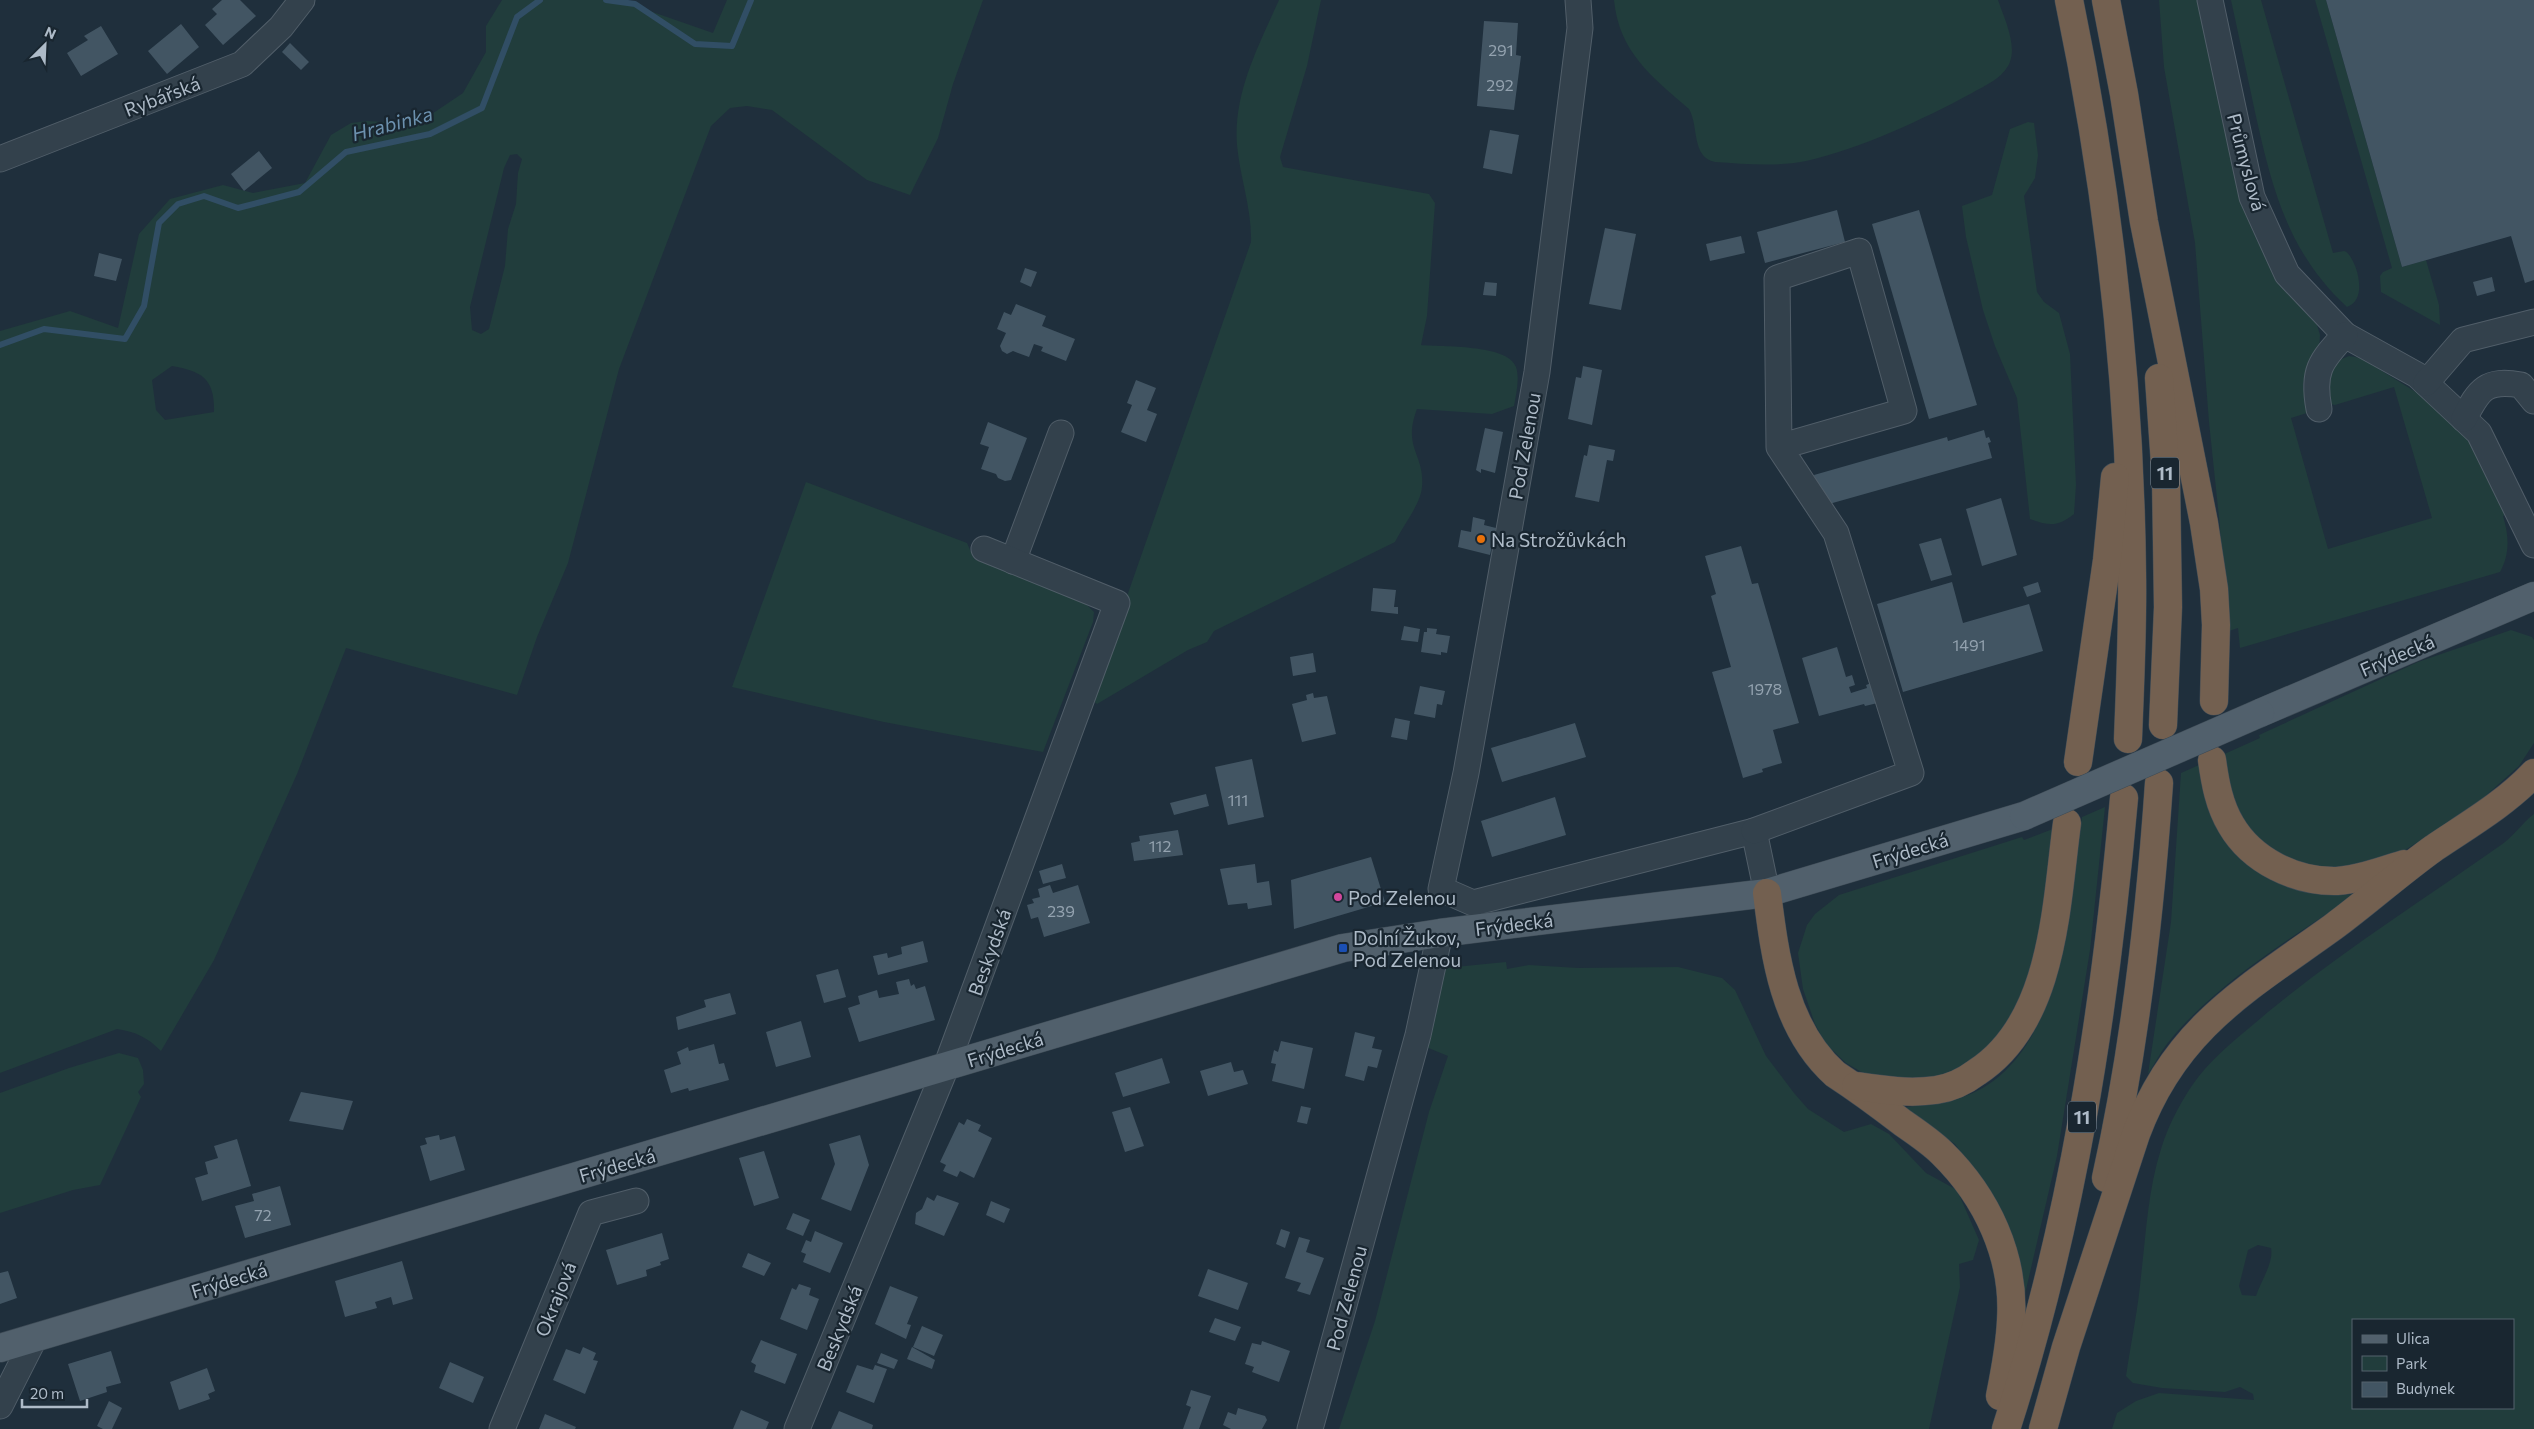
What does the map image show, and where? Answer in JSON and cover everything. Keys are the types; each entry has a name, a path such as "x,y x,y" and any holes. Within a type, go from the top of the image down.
{"highway":[{"name":"11","path":"2069,0 2086,82 2102,187 2121,343 2129,465 2132,574 2128,739"},
{"name":"11","path":"2106,0 2124,94 2144,222 2158,351 2166,479 2168,607 2163,724"},
{"path":"2144,222 2204,523 2214,589 2216,625 2214,701"},
{"path":"2078,762 2107,560 2114,480 2121,343"},
{"path":"2212,760 2218,793 2231,826 2256,853 2287,872 2302,878 2337,881 2354,879 2417,860"},
{"path":"2066,1347 2145,1109 2171,1063 2206,1022 2247,987 2334,926 2417,860 2510,795 2534,773"},
{"name":"11","path":"2043,1429 2066,1347 2112,1151 2135,1019 2152,889 2160,783"},
{"name":"11","path":"2006,1429 2046,1288 2074,1164 2096,1041 2114,917 2124,798"},
{"path":"1852,1085 1908,1093 1938,1090 1965,1081 1989,1064 2009,1044 2025,1020 2043,972 2056,908 2067,823"},
{"path":"1768,893 1774,945 1797,1026 1820,1060 1942,1152 1968,1183 1987,1213 2002,1244 2008,1277 2012,1318 2008,1354 1993,1429"}],"main road":[{"name":"Frýdecká","path":"0,1348 1343,948 1440,933 1768,893 2024,816 2534,596"}],"street":[{"name":"Rybářská","path":"0,159 242,64 281,27 302,0"},
{"name":"Pod Zelenou","path":"1578,0 1580,28 1537,372 1466,774 1441,889 1473,903 1754,830"},
{"name":"Průmyslová","path":"2210,0 2252,197 2287,274 2345,335 2417,375 2479,433 2534,545"},
{"path":"1768,893 1754,830 1910,773 1836,533 1779,447 1777,278 1859,252 1904,411 1779,447"},
{"path":"2426,384 2463,340 2534,322"},
{"path":"2319,409 2316,390 2319,366 2345,335"},
{"path":"2464,419 2477,395 2500,382 2521,385 2534,400"},
{"path":"1013,561 1060,433"},
{"name":"Beskydská","path":"797,1429 946,1067 1117,603 984,549"},
{"name":"Pod Zelenou","path":"1310,1429 1418,1035 1440,933"},
{"name":"Okrajová","path":"502,1429 591,1213 636,1201"},
{"path":"0,1406 34,1337"}],"green space":[{"path":"502,0 618,0 713,33 727,0 983,0 953,84 938,138 910,195 867,180 772,110 747,106 730,108 711,126 619,369 568,563 537,637 517,695 346,648 297,774 214,960 161,1051 141,1036 117,1029 0,1073 0,331 70,311 118,328 139,234 170,199 223,185 253,193 305,183 331,135 351,123 367,121 417,124 463,93 486,52 486,26","holes":["517,154 522,159 518,173 516,204 508,229 505,266 489,329 481,334 472,330 470,307 504,168 510,155","172,366 191,371 205,378 212,392 214,412 165,420 156,410 152,380"]},
{"path":"1279,0 1321,0 1307,66 1280,157 1283,167 1429,194 1435,203 1427,316 1421,345 1473,348 1501,354 1516,367 1518,376 1514,406 1492,414 1417,409 1412,433 1422,476 1422,487 1415,507 1395,542 1214,631 1207,642 1188,650 1097,704 1091,699 1251,242 1250,218 1237,145 1239,107 1249,70"},
{"path":"1614,0 1998,0 2007,24 2011,42 2011,59 2001,75 1982,88 1912,123 1849,149 1795,163 1715,162 1707,159 1699,148 1689,109 1650,74 1630,49 1617,18"},
{"path":"2159,0 2201,0 2256,238 2283,286 2317,325 2320,335 2319,350 2306,372 2303,384 2307,413 2291,418 2328,549 2432,518 2394,387 2335,405 2329,404 2324,380 2337,361 2349,356 2361,358 2427,399 2454,423 2476,451 2509,513 2503,516 2508,545 2506,558 2500,572 2240,648 2238,628 2223,633 2220,527 2209,422 2195,243 2164,67"},
{"path":"2231,0 2261,0 2333,253 2344,251 2352,259 2356,267 2359,286 2358,295 2354,302 2347,307 2310,264 2296,241 2285,217 2261,140"},
{"path":"2315,0 2326,0 2402,267 2426,260 2439,305 2440,325 2381,292 2380,276 2383,272 2392,268"},
{"path":"2028,122 2034,123 2038,155 2035,178 2024,196 2037,292 2044,302 2059,313 2070,354 2076,485 2074,514 2063,521 2053,524 2030,519 2017,398 1995,346 1983,310 1966,237 1962,206 1992,195 2010,129"},
{"path":"806,482 967,543 974,559 1083,601 1094,612 1093,622 1043,752 884,722 732,687"},
{"path":"2511,630 2532,637 2534,640 2534,743 2519,766 2472,808 2394,857 2327,871 2273,854 2236,814 2220,756 2260,738 2259,735 2418,662"},
{"path":"2199,765 2203,791 2215,819 2237,847 2264,872 2277,881 2304,892 2337,895 2357,894 2259,960 2212,997 2168,1043 2148,1074 2171,922 2181,773"},
{"path":"2105,807 2090,950 2057,1156 2025,1294 1994,1199 1955,1144 1906,1111 1907,1107 1949,1101 1973,1093 2003,1073 2027,1044 2044,1010 2057,971 2073,890 2082,817"},
{"path":"2534,814 2534,1429 2112,1429 2117,1413 2136,1401 2159,1393 2254,1400 2253,1394 2240,1387 2225,1392 2162,1388 2133,1383 2126,1376 2138,1301 2150,1196 2157,1165 2164,1139 2172,1120 2193,1084 2224,1050 2296,990 2510,838","holes":["2258,1245 2271,1248 2271,1259 2256,1296 2242,1295 2239,1286 2248,1250"]},
{"path":"2058,827 2039,954 2020,1010 1984,1059 1932,1082 1865,1074 1846,1063 1826,1044 1815,1024 1803,989 1798,953 1807,925 1815,914 1839,895 2022,837 2024,840"},
{"path":"1506,962 1507,969 1529,965 1578,968 1678,967 1722,978 1735,990 1766,1056 1808,1109 1844,1132 1871,1124 1889,1134 1926,1173 1957,1190 1979,1240 1973,1260 1959,1264 1960,1287 1929,1429 1339,1429 1375,1321 1429,1112 1448,1056 1426,1047 1445,968"},
{"path":"119,1053 138,1058 143,1070 144,1084 138,1092 141,1097 100,1185 73,1190 0,1213 0,1093 69,1068"}],"building":[{"path":"222,0 240,0 256,16 223,45 205,25 217,14 212,9"},
{"path":"2326,0 2534,0 2534,280 2525,283 2511,236 2402,267"},
{"path":"1484,21 1518,23 1516,55 1521,56 1514,110 1477,106"},
{"path":"181,24 199,47 167,74 148,51"},
{"path":"101,26 118,54 81,76 67,53 88,40 84,36"},
{"path":"290,43 309,62 301,70 282,52"},
{"path":"1490,130 1519,135 1512,174 1483,168"},
{"path":"259,151 272,168 244,191 231,174"},
{"path":"1837,210 1845,242 1765,263 1757,232"},
{"path":"1919,210 1977,405 1929,419 1872,224"},
{"path":"1605,228 1636,234 1621,310 1589,304"},
{"path":"1741,236 1745,253 1710,261 1706,244"},
{"path":"99,253 122,259 116,281 94,276"},
{"path":"1025,268 1037,272 1031,287 1020,282"},
{"path":"2492,277 2495,291 2477,296 2473,282"},
{"path":"1485,282 1497,283 1496,296 1483,295"},
{"path":"1016,304 1046,316 1042,326 1075,339 1066,361 1041,351 1043,347 1034,344 1029,357 1013,351 1007,354 1002,351 1000,346 1006,333 997,329 1004,312 1011,315"},
{"path":"1583,366 1602,370 1592,425 1568,419 1576,377 1581,378"},
{"path":"1136,380 1156,388 1147,410 1157,414 1146,442 1121,432 1132,405 1127,403"},
{"path":"988,422 1027,438 1011,480 1005,481 998,478 996,474 981,469 989,447 980,444"},
{"path":"1485,428 1503,432 1495,473 1481,469 1481,473 1476,470"},
{"path":"1984,430 1986,438 1989,437 1991,442 1988,443 1992,458 1822,506 1814,475 1947,437 1948,441"},
{"path":"1589,445 1615,450 1613,461 1607,460 1599,502 1575,497 1584,455 1587,456"},
{"path":"2001,498 2017,555 1982,566 1966,509"},
{"path":"1473,517 1485,520 1484,525 1496,528 1490,555 1458,547 1461,530 1471,532"},
{"path":"1941,538 1952,575 1931,581 1919,544"},
{"path":"1741,546 1752,584 1758,583 1799,723 1773,730 1782,763 1762,769 1763,772 1743,778 1712,672 1731,667 1711,596 1716,594 1705,556"},
{"path":"1952,582 1963,623 2029,604 2043,651 1903,692 1877,604"},
{"path":"2038,582 2041,592 2027,597 2023,587"},
{"path":"1373,588 1396,590 1394,607 1398,607 1398,614 1371,611"},
{"path":"1404,626 1420,629 1418,642 1401,640"},
{"path":"1427,628 1437,629 1436,634 1450,636 1447,653 1441,652 1441,655 1421,652 1424,632 1427,632"},
{"path":"1837,647 1846,677 1852,675 1855,685 1849,687 1851,693 1867,688 1866,685 1874,682 1882,702 1865,706 1864,704 1819,716 1802,658"},
{"path":"1313,653 1316,672 1293,676 1290,657"},
{"path":"1420,686 1445,691 1442,705 1437,704 1435,718 1414,714"},
{"path":"1313,693 1314,698 1327,696 1336,734 1302,742 1292,704 1307,700 1306,695"},
{"path":"1395,718 1410,721 1407,740 1391,737"},
{"path":"1575,723 1586,757 1502,782 1491,748"},
{"path":"1252,759 1264,817 1228,825 1215,767"},
{"path":"1206,794 1209,806 1174,815 1170,803"},
{"path":"1555,797 1566,835 1492,857 1481,821"},
{"path":"1178,830 1183,855 1134,861 1131,843 1140,841 1139,836"},
{"path":"1371,857 1385,902 1294,929 1291,880"},
{"path":"1062,864 1066,878 1043,884 1039,871"},
{"path":"1255,864 1257,883 1269,881 1272,905 1248,909 1247,903 1228,905 1220,869"},
{"path":"1050,885 1053,893 1078,885 1090,923 1044,937 1038,917 1031,919 1027,905 1034,903 1032,899 1040,897 1038,889"},
{"path":"923,941 928,962 878,975 873,956 887,953 888,958 902,954 901,947"},
{"path":"838,969 846,997 824,1003 816,975"},
{"path":"909,979 911,986 914,984 916,989 925,986 935,1020 859,1042 848,1008 860,1004 858,996 877,990 879,998 899,994 896,982"},
{"path":"730,993 736,1014 678,1030 676,1017 706,1007 704,1000"},
{"path":"801,1021 811,1057 776,1067 766,1032"},
{"path":"1355,1032 1375,1037 1372,1048 1382,1050 1377,1068 1368,1066 1364,1081 1345,1076"},
{"path":"1281,1041 1313,1048 1304,1089 1272,1081 1276,1064 1271,1063 1274,1050 1278,1052"},
{"path":"714,1044 719,1064 724,1063 729,1080 689,1091 688,1088 671,1093 664,1070 681,1064 677,1052 688,1047 689,1051"},
{"path":"1162,1058 1170,1083 1123,1097 1115,1073"},
{"path":"1231,1062 1234,1072 1243,1070 1248,1084 1208,1096 1200,1071"},
{"path":"301,1092 353,1101 343,1130 289,1121"},
{"path":"1301,1106 1311,1108 1307,1124 1297,1122"},
{"path":"1130,1107 1144,1146 1125,1152 1112,1112"},
{"path":"967,1119 981,1125 978,1131 992,1138 974,1178 960,1171 957,1177 943,1171 946,1165 940,1162 959,1122 964,1125"},
{"path":"439,1135 440,1140 455,1136 465,1170 430,1181 420,1146 427,1144 425,1138"},
{"path":"860,1135 869,1165 851,1211 821,1199 835,1164 829,1144"},
{"path":"237,1139 251,1186 202,1201 195,1178 208,1174 205,1162 218,1158 214,1146"},
{"path":"764,1151 779,1198 754,1206 739,1158"},
{"path":"280,1186 291,1225 245,1238 235,1206 254,1201 252,1194"},
{"path":"937,1195 959,1203 944,1236 915,1224 916,1213 922,1209 927,1197 934,1201"},
{"path":"991,1201 1010,1209 1004,1223 986,1215"},
{"path":"793,1213 810,1220 803,1236 786,1229"},
{"path":"1281,1229 1290,1232 1285,1248 1276,1244"},
{"path":"815,1231 843,1243 830,1273 803,1262 806,1254 801,1252 806,1240 811,1242"},
{"path":"662,1233 669,1259 660,1262 661,1265 646,1270 647,1276 617,1285 606,1250"},
{"path":"1299,1237 1310,1240 1306,1252 1324,1258 1310,1295 1297,1291 1301,1283 1285,1278"},
{"path":"748,1253 771,1263 764,1276 742,1267"},
{"path":"402,1261 413,1299 393,1305 391,1297 375,1302 377,1308 345,1317 335,1281"},
{"path":"1208,1269 1248,1283 1238,1310 1198,1296"},
{"path":"8,1271 17,1298 0,1304 0,1273"},
{"path":"799,1284 811,1288 809,1295 819,1299 807,1330 780,1319 792,1288 796,1290"},
{"path":"890,1286 918,1297 907,1324 911,1325 906,1339 875,1324"},
{"path":"1215,1318 1241,1327 1235,1341 1209,1332"},
{"path":"922,1326 943,1335 934,1356 913,1347"},
{"path":"761,1340 797,1354 785,1384 754,1372 756,1365 751,1362"},
{"path":"1262,1341 1290,1351 1279,1382 1252,1372 1254,1367 1245,1364 1252,1343 1261,1345"},
{"path":"583,1347 596,1353 593,1360 598,1361 585,1394 553,1380 566,1349 580,1354"},
{"path":"912,1347 935,1360 932,1369 907,1359"},
{"path":"111,1351 121,1383 106,1387 107,1392 80,1401 68,1364"},
{"path":"881,1353 898,1360 894,1369 877,1363"},
{"path":"450,1362 484,1377 473,1403 439,1388"},
{"path":"857,1365 873,1370 875,1365 887,1369 874,1403 846,1392"},
{"path":"207,1368 215,1391 208,1394 210,1399 179,1410 170,1382"},
{"path":"1191,1390 1211,1396 1199,1429 1183,1429 1191,1407 1186,1405"},
{"path":"109,1401 122,1408 112,1429 103,1429 97,1426"},
{"path":"1238,1408 1265,1416 1267,1420 1262,1429 1231,1429 1223,1425 1228,1412 1236,1415"},
{"path":"741,1410 769,1422 766,1429 733,1429"},
{"path":"839,1411 873,1425 872,1429 831,1429"},
{"path":"545,1414 576,1427 575,1429 539,1429"}],"waterway":[{"name":"Hrabinka","path":"0,345 44,329 125,339 144,306 159,223 178,204 204,196 238,208 299,192 346,152 430,134 482,108 517,17 540,0"},
{"name":"Hrabinka","path":"606,0 635,4 695,44 732,46 751,0"}],"place":[{"name":"Na Strožůvkách","path":"1481,539"},
{"name":"Pod Zelenou","path":"1338,897"},
{"name":"Dolní Žukov, Pod Zelenou","path":"1343,948"}]}
